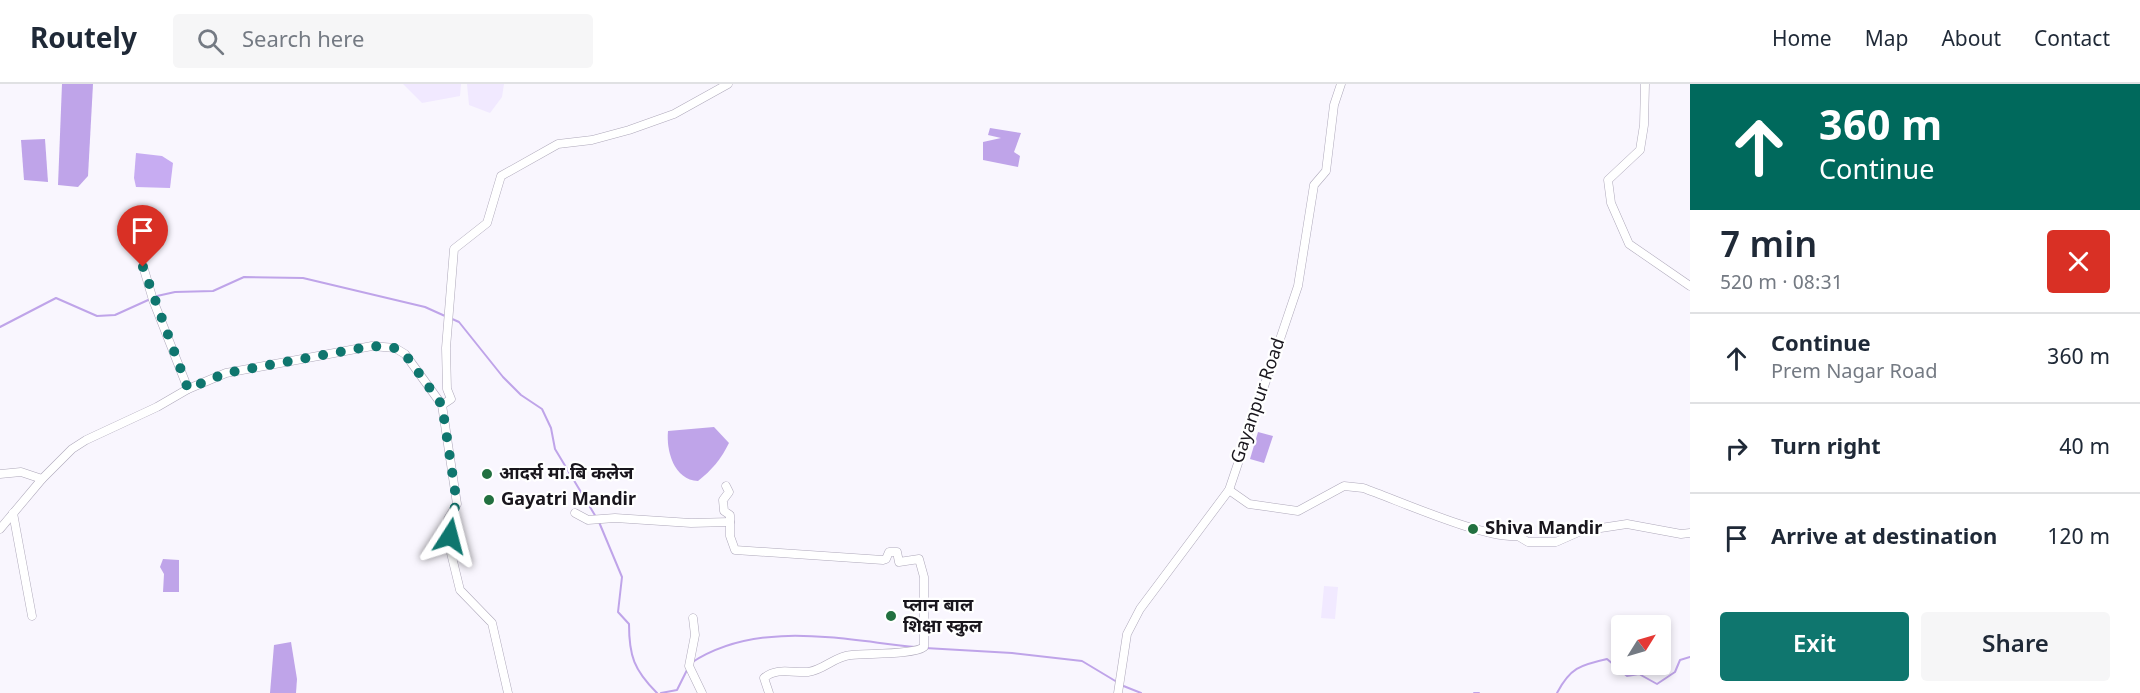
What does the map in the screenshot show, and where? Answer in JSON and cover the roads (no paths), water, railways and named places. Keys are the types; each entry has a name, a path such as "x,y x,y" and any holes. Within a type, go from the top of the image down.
{"street":[{"path":"442,405 451,399 447,388 454,249 487,223 501,176 558,144 592,140 629,130 674,114 728,84"},
{"name":"Gayanpur Road","path":"1118,691 1127,634 1140,609 1229,490 1298,286 1314,185 1326,171 1334,105 1341,84"},
{"path":"1645,84 1644,125 1640,150 1608,180 1611,203 1629,244 1690,286"},
{"path":"143,267 153,300 188,389"},
{"path":"0,529 42,479 86,440 157,407 188,389 226,373 372,346 395,348 405,354 442,405 457,504 448,519 451,553 460,590 492,623 508,693"},
{"path":"0,474 21,472 42,479"},
{"path":"726,486 729,492 723,500 724,511 730,515 732,545 735,550 857,560 883,560 886,559 888,552 897,552 899,562 919,559 924,572 924,648 917,652 885,651 845,655 807,672 780,670 764,678 769,693"},
{"path":"1229,490 1249,504 1298,511 1344,486 1363,488 1479,530 1505,537 1518,536 1528,542 1556,543 1581,531 1627,524 1681,534 1690,533"},
{"path":"13,513 32,616"},
{"path":"575,513 593,520 615,518 691,523 730,522"},
{"path":"693,618 695,634 690,666 702,693"}],"waterway":[{"path":"0,327 56,298 97,316 115,315 157,296 175,292 213,291 244,277 303,278 425,307 445,316"},
{"path":"450,318 459,322 503,377 521,395 542,409 551,428 555,449 596,517"},
{"path":"599,522 622,577 618,612 629,624 634,662 657,693"},
{"path":"691,663 717,649 744,641 772,637 830,637 916,647"},
{"path":"925,648 1012,653 1082,661 1117,682"},
{"path":"1557,693 1571,673 1598,661 1607,659 1627,676 1639,674 1657,684 1675,672 1680,660 1690,657"},
{"path":"661,693 677,690 687,670"},
{"path":"1121,685 1141,693"},
{"path":"1474,693 1479,693"}],"place":[{"name":"आदर्स मा.बि कलेज","path":"487,474"},
{"name":"Gayatri Mandir","path":"489,500"},
{"name":"Shiva Mandir","path":"1473,529"},
{"name":"प्लान बाल शिक्षा स्कुल","path":"891,616"}]}
